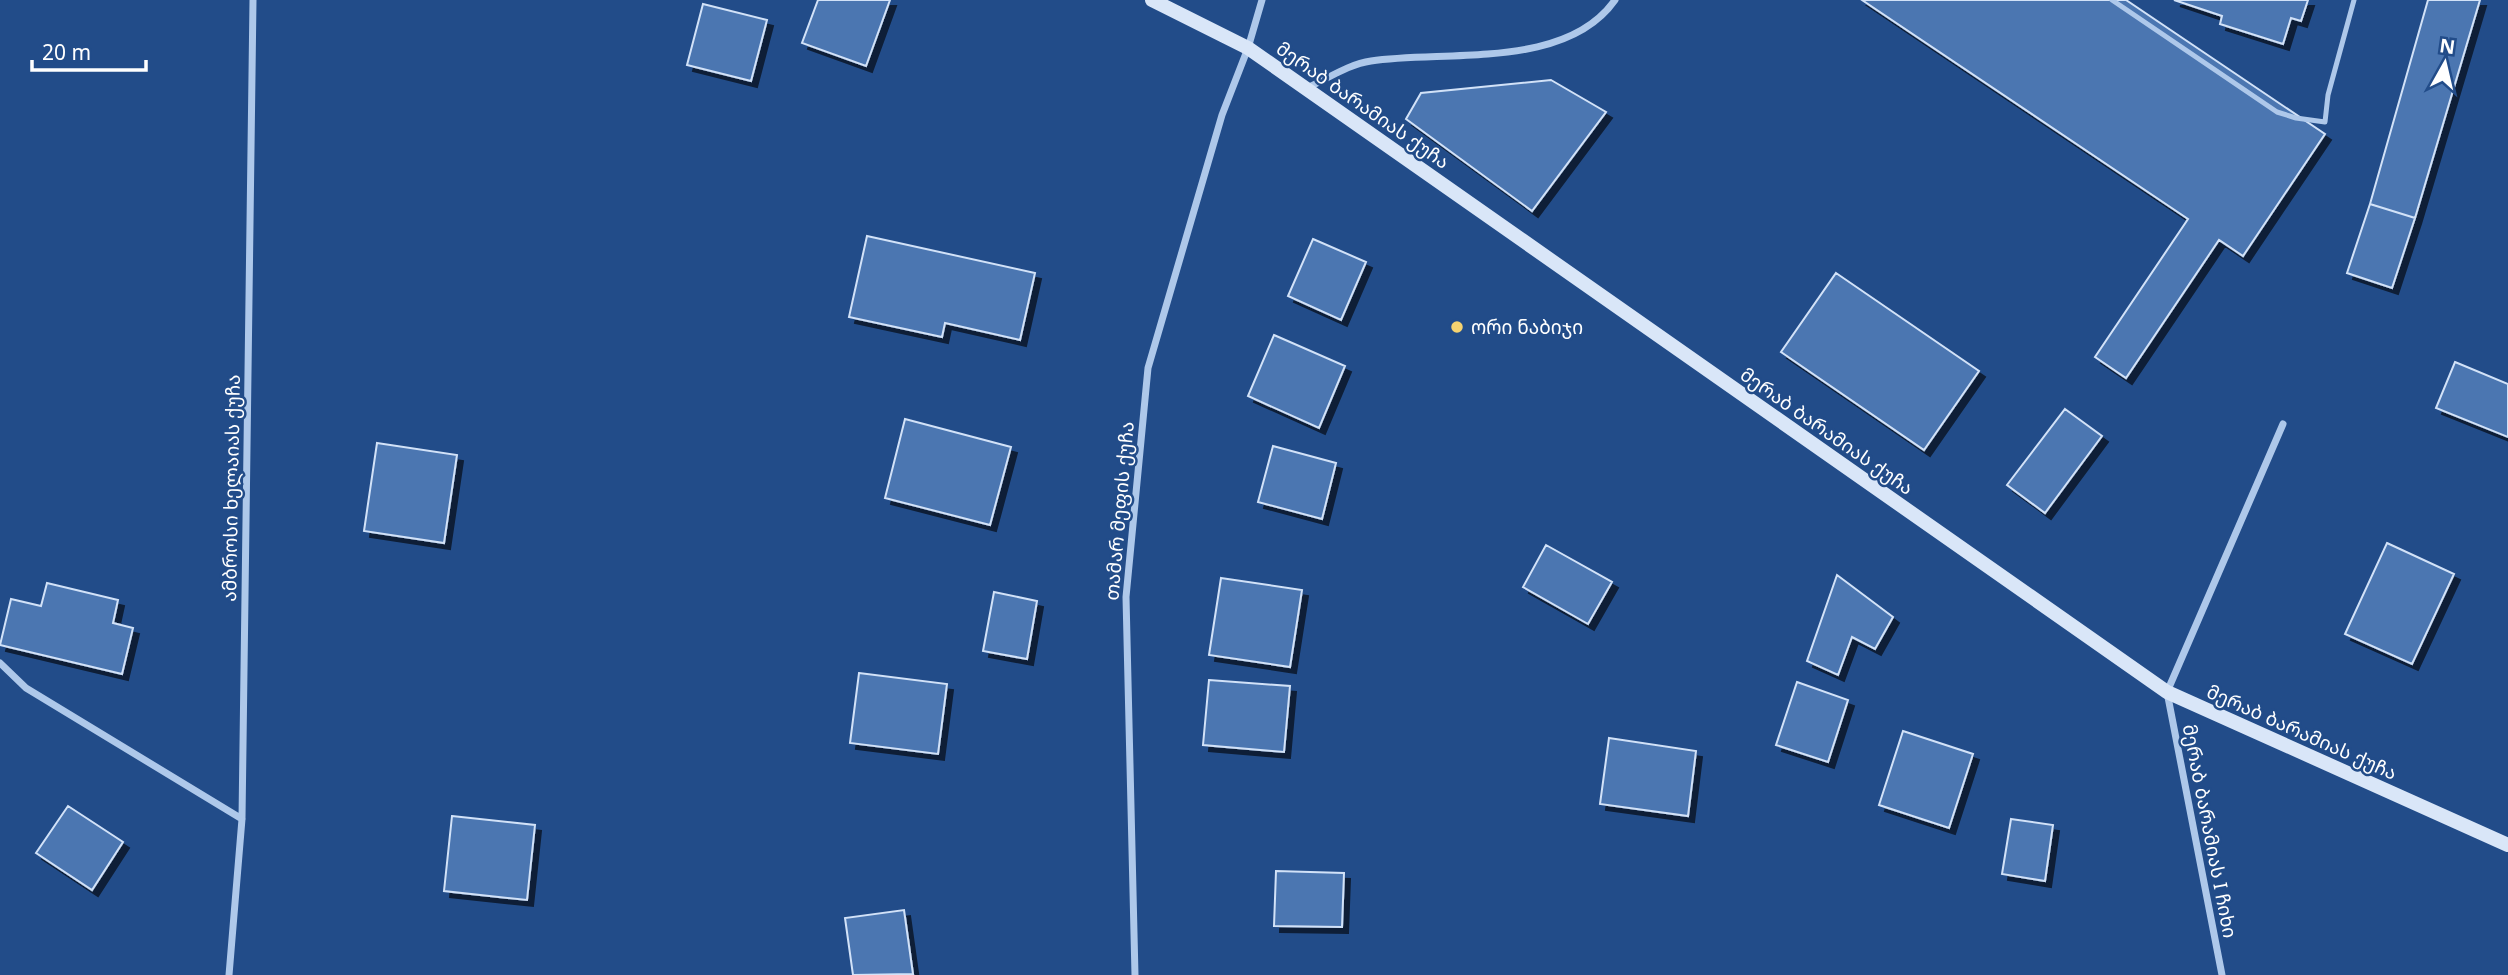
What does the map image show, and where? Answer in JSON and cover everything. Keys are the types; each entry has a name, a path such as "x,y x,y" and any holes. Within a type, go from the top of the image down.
{"main road":[{"name":"მერაბ ბარამიას ქუჩა","path":"1152,0 1248,48 2167,692 2508,845"}],"street":[{"name":"ამბროსი ხელაიას ქუჩა","path":"229,975 242,819 253,0"},
{"name":"თამარ მეფის ქუჩა","path":"1135,975 1126,597 1148,368 1222,115 1248,48 1262,0"},
{"path":"1306,89 1368,61 1522,50 1556,41 1580,31 1598,19 1615,0"},
{"path":"2167,692 2283,424"},
{"path":"0,663 26,688 242,819"},
{"name":"მერაბ ბარამიას I ჩიხი","path":"2167,692 2222,975"}],"lane":[{"path":"2112,0 2277,112 2325,122 2328,95 2354,0"}],"building":[{"path":"818,0 890,0 866,66 802,43"},
{"path":"1862,0 2126,0 2325,134 2243,256 2219,240 2126,378 2095,357 2188,219"},
{"path":"2174,0 2308,0 2301,21 2291,18 2283,44 2220,24 2222,16"},
{"path":"2428,0 2480,0 2415,218 2370,204"},
{"path":"703,4 767,20 751,81 687,65"},
{"path":"1551,80 1606,112 1532,211 1406,119 1421,93"},
{"path":"2370,204 2415,218 2392,288 2347,273"},
{"path":"867,236 1035,273 1020,340 945,323 942,337 849,317"},
{"path":"1313,239 1366,262 1341,320 1288,296"},
{"path":"1836,273 1979,371 1924,450 1781,352"},
{"path":"1274,335 1345,366 1319,428 1248,396"},
{"path":"2455,362 2508,384 2508,437 2436,408"},
{"path":"2065,409 2102,436 2045,513 2007,485"},
{"path":"905,419 1011,447 990,525 885,498"},
{"path":"377,443 457,455 444,543 364,531"},
{"path":"1273,446 1336,463 1322,519 1258,502"},
{"path":"2387,543 2454,574 2412,664 2345,634"},
{"path":"1546,545 1612,582 1588,624 1523,587"},
{"path":"1837,575 1893,617 1875,649 1852,637 1838,675 1807,661"},
{"path":"1221,578 1302,590 1290,667 1209,655"},
{"path":"47,583 118,600 113,623 133,628 122,674 0,645 11,599 41,606"},
{"path":"994,592 1037,601 1027,659 983,651"},
{"path":"859,673 947,684 938,754 850,743"},
{"path":"1209,680 1290,686 1284,752 1203,745"},
{"path":"1797,682 1848,700 1828,762 1776,745"},
{"path":"1903,731 1973,754 1949,828 1879,805"},
{"path":"1609,738 1696,751 1688,816 1600,804"},
{"path":"68,806 123,842 92,890 36,853"},
{"path":"452,816 535,825 527,900 444,891"},
{"path":"2011,819 2053,825 2045,881 2002,874"},
{"path":"1276,871 1344,873 1342,927 1274,926"},
{"path":"904,910 913,974 853,975 845,918"}],"place":[{"name":"ორი ნაბიჯი","path":"1457,327"}]}
